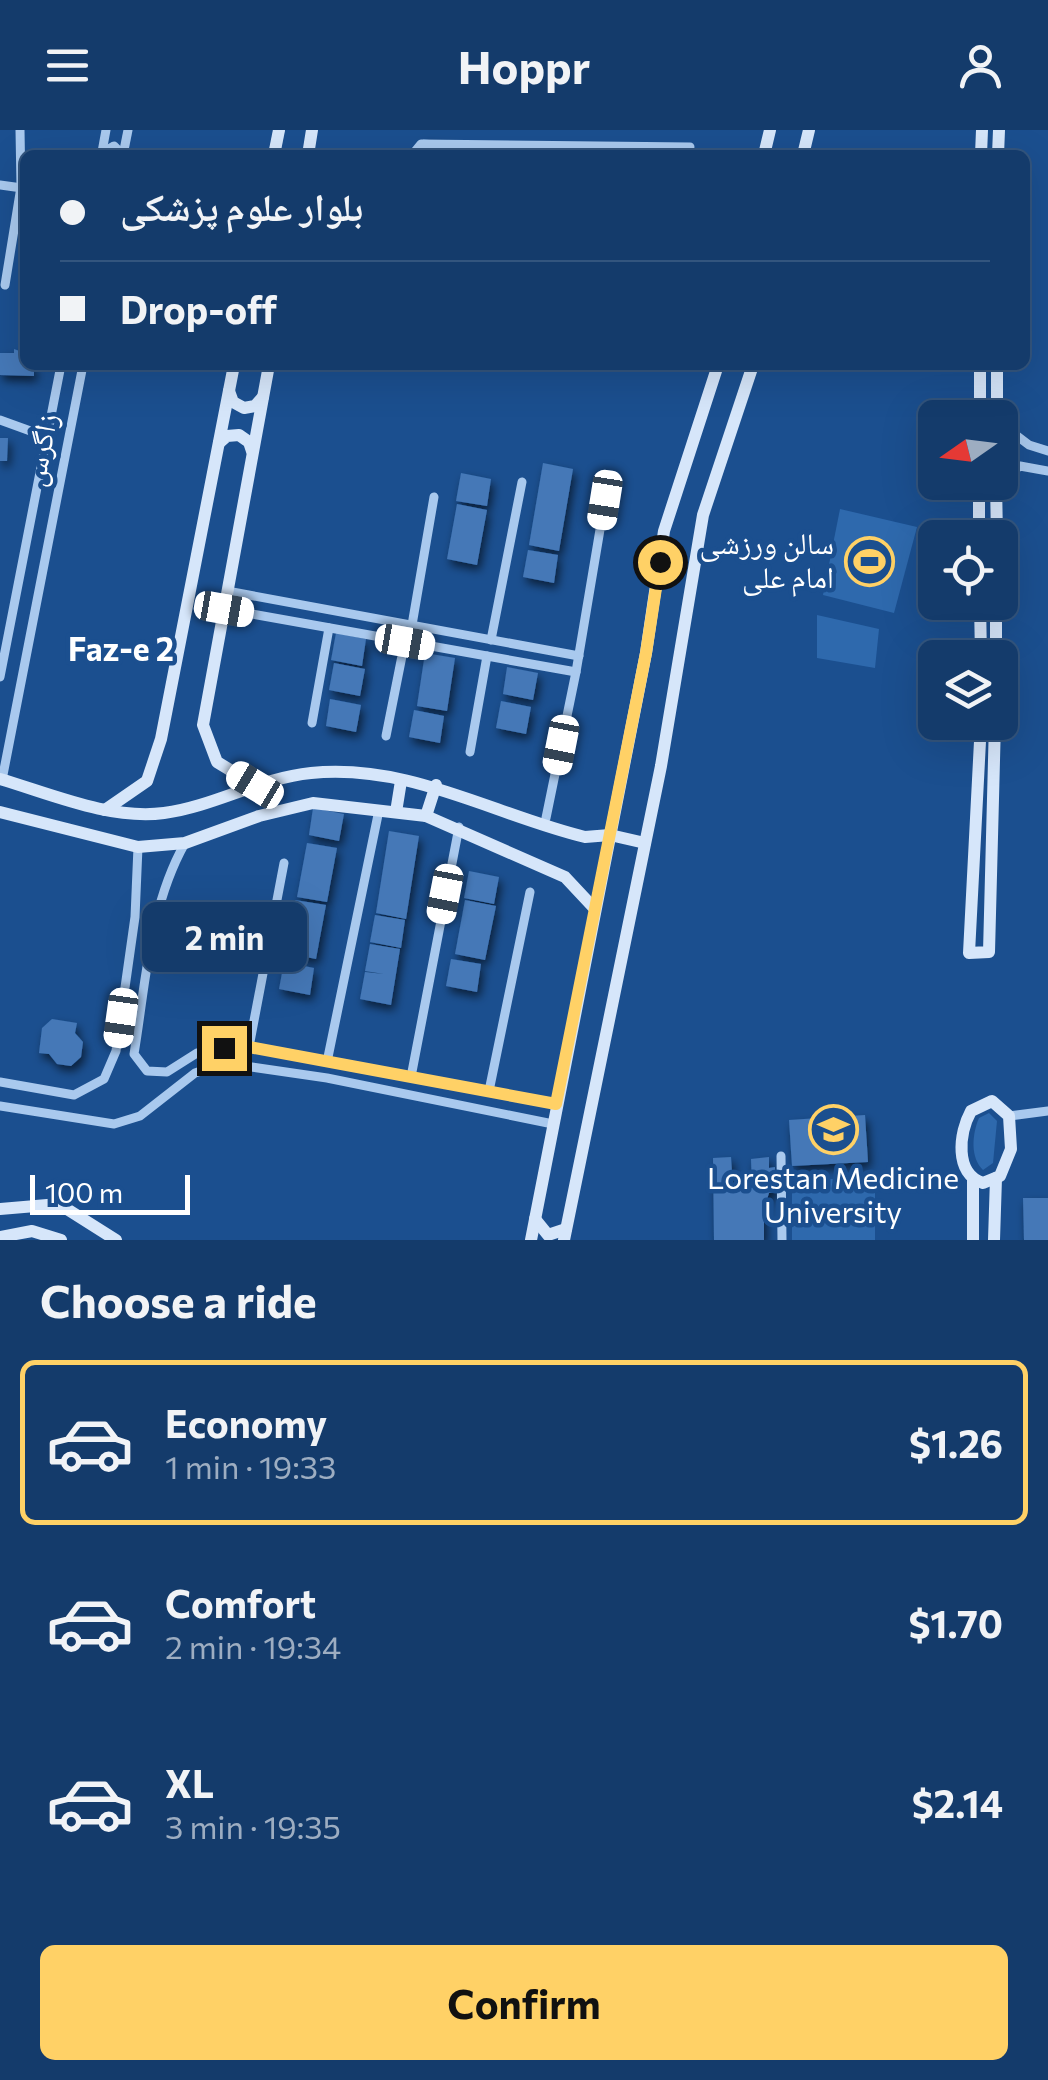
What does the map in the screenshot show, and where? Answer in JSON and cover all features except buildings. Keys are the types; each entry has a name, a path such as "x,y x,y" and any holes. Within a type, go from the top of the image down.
{"street":[{"path":"416,150 421,144 488,150"},
{"path":"669,150 690,148"},
{"path":"5,285 20,204"},
{"name":"زاگرس","path":"0,677 59,370"},
{"name":"زاگرس","path":"1,780 81,370"},
{"path":"106,810 146,781 162,740 233,370"},
{"path":"255,785 217,762 202,725 268,370"},
{"path":"531,1240 547,1122 610,835 646,653 664,531 716,370"},
{"path":"536,1220 548,1235 565,1234 646,843 702,515 751,370"},
{"path":"980,370 980,400"},
{"path":"997,370 998,400"},
{"path":"229,391 234,402 244,408 255,406 263,397"},
{"path":"0,420 46,437"},
{"path":"218,444 227,436 239,434 249,442 253,454"},
{"path":"1018,436 1029,445 1048,451"},
{"path":"1018,467 1048,471"},
{"path":"491,640 522,482"},
{"path":"412,625 434,497"},
{"path":"546,818 605,500"},
{"path":"227,591 578,656"},
{"path":"0,603 14,605"},
{"path":"224,609 576,672"},
{"path":"312,723 330,628"},
{"path":"386,736 405,642"},
{"path":"470,752 487,656"},
{"path":"980,740 969,953 988,952 995,740"},
{"path":"1,780 106,810 161,814 312,772 402,780 436,786 553,829 585,837 610,835 646,843"},
{"path":"396,812 402,780"},
{"path":"426,816 436,786"},
{"path":"0,812 138,847 186,843 259,816 313,803 426,816 564,877 594,908"},
{"path":"327,1062 379,810"},
{"path":"411,1077 458,828"},
{"path":"186,843 167,876 156,920 134,1054 146,1071 166,1072 197,1053 249,1047 551,1103"},
{"path":"0,1082 74,1095 104,1079 116,1051 135,916 138,847"},
{"path":"249,1047 284,863"},
{"path":"489,1092 530,892"},
{"path":"0,1106 114,1124 140,1116 195,1073 224,1063 327,1078 547,1122"},
{"path":"973,1240 972,1179 962,1158 968,1117 976,1107 992,1101 1008,1116 1011,1149 996,1178 994,1240"},
{"path":"1008,1116 1048,1112"},
{"path":"781,1156 782,1240"},
{"path":"972,1179 982,1183 996,1178"},
{"path":"0,1209 59,1204 116,1240"},
{"path":"0,1237 32,1230 61,1240"}],"shaded area":[{"name":"سالن ورزشی امام علی","path":"840,509 917,527 894,613 823,595"},
{"path":"817,615 879,629 875,668 817,658"},
{"path":"989,1113 997,1121 993,1163 983,1170 974,1152 974,1138 979,1118"},
{"path":"792,1179 875,1179 875,1240 792,1240"}],"place":[{"name":"سالن ورزشی امام علی","path":"869,561"},
{"name":"Lorestan Medicine University","path":"833,1130"}],"district":[{"name":"Faz-e 2","path":"121,650"}],"route":[{"path":"224,1048 249,1047 556,1104 646,653 660,562"}]}
